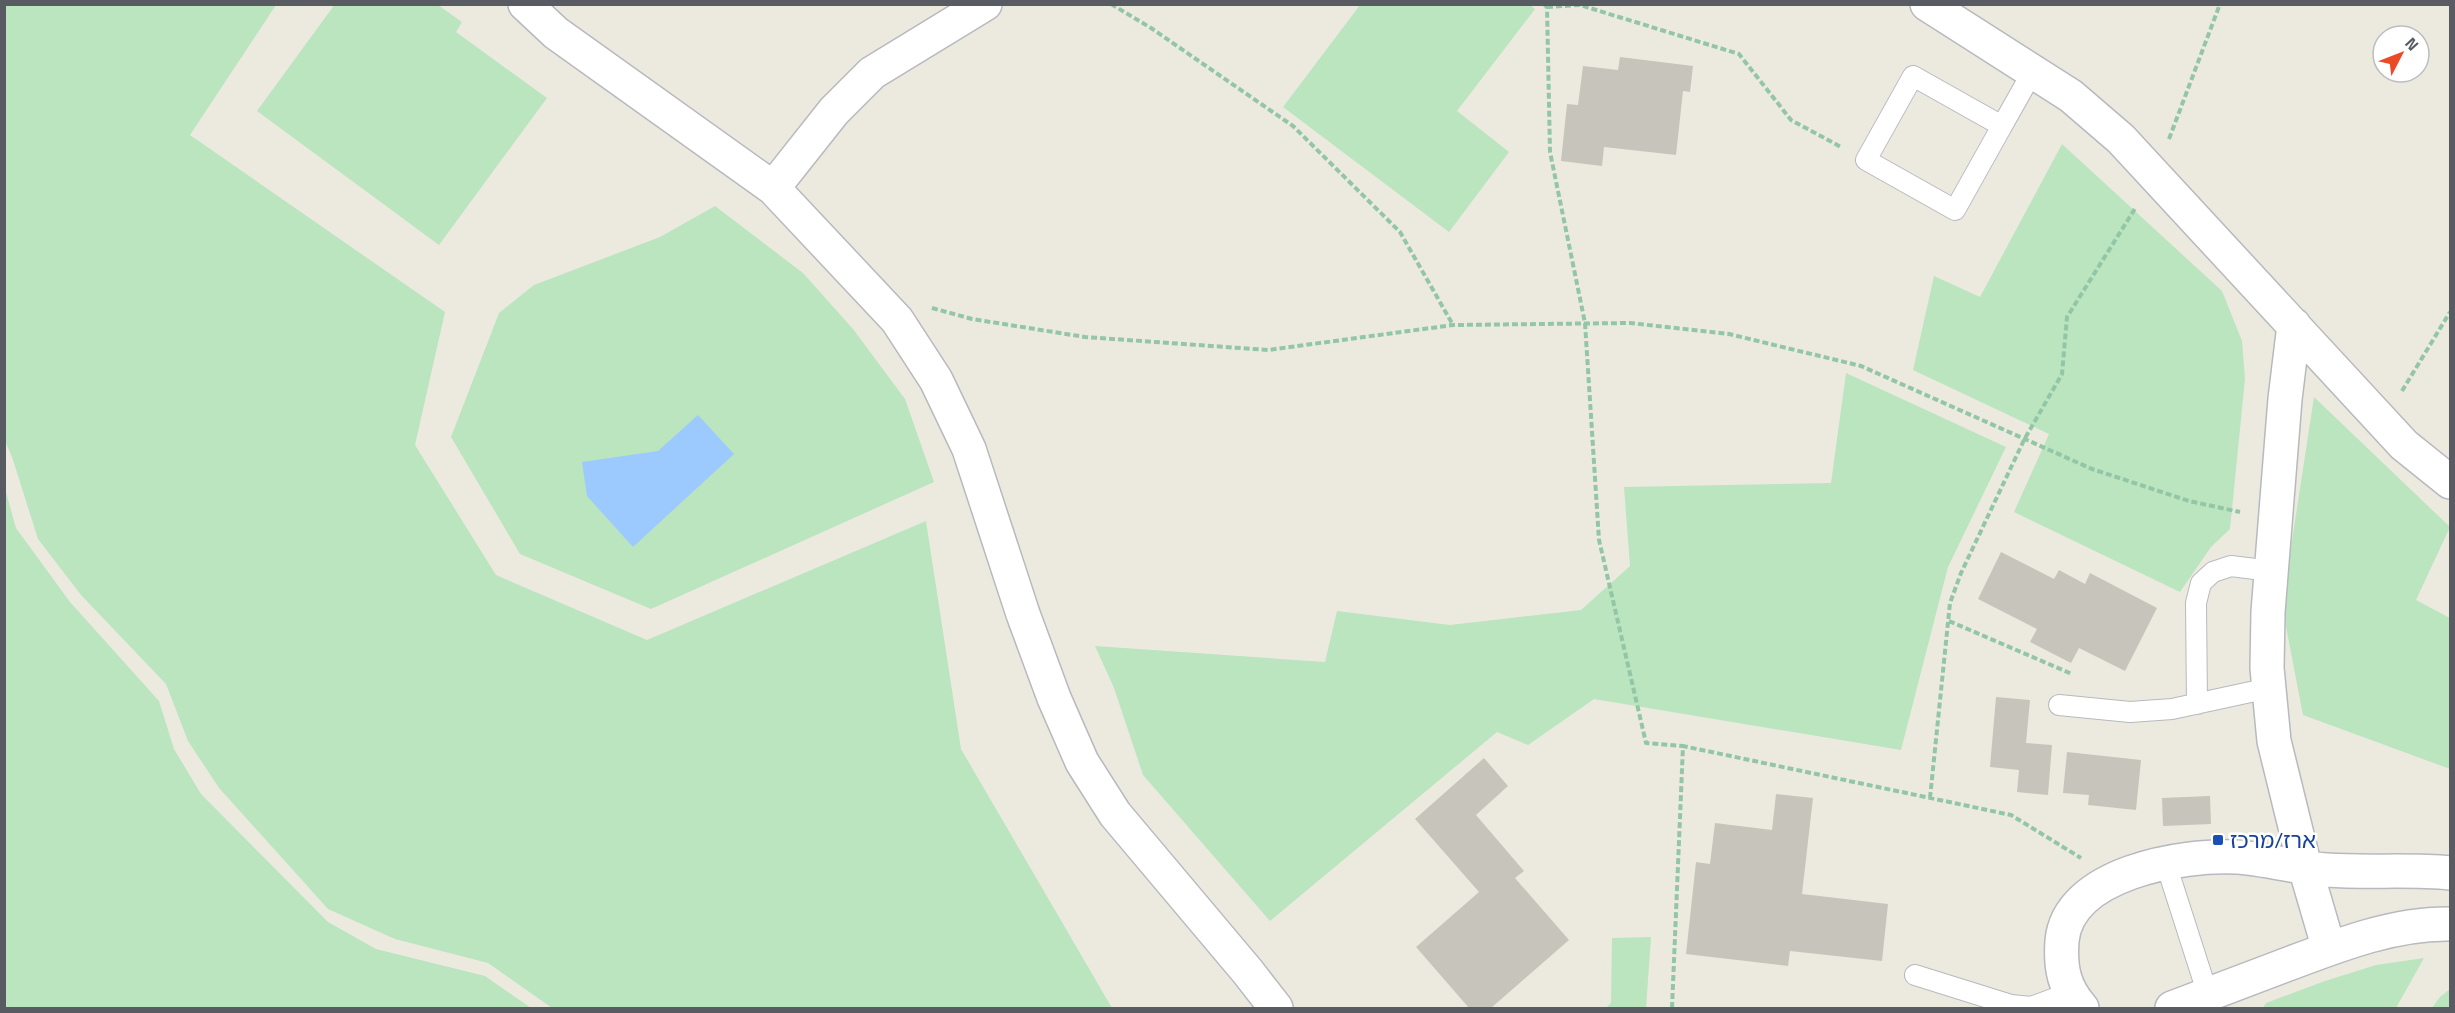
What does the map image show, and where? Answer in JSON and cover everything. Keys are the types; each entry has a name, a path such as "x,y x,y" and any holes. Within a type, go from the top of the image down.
{"street":[{"path":"525,4 556,33 773,188 897,320 936,380 969,449 1023,614 1054,698 1083,762 1115,814 1276,1008"},
{"path":"773,188 834,111 872,73 985,4"},
{"path":"1927,4 2070,96 2121,139 2404,445 2451,482"},
{"path":"2294,326 2268,612 2269,688 2274,741 2305,867 2329,949"},
{"path":"2075,1001 2061,960 2063,930 2080,901 2115,879 2145,867 2197,859 2237,857 2305,867 2364,872 2451,873"},
{"path":"2172,1008 2329,949 2373,935 2431,924 2451,924"}],"lane":[{"path":"2002,126 1913,76 1866,160 1955,210 2033,71"},
{"path":"2197,704 2196,603 2201,583 2212,572 2231,566 2271,570"},
{"path":"2059,705 2130,712 2172,709 2269,688"},
{"path":"2166,864 2208,995"},
{"path":"1915,975 2011,1005 2031,1007 2075,1001"}],"path":[{"path":"1111,4 1151,28 1293,126 1400,232 1453,325"},
{"path":"1866,160 1791,120 1739,54 1580,4 1545,6 1550,152 1585,322 1599,540 1646,743 1683,746 2011,815 2115,879"},
{"path":"1930,798 1950,603 1961,573 2024,440 2062,374 2067,317 2155,176 2220,4"},
{"path":"926,306 972,319 1085,338 1268,350 1453,325 1630,323 1729,334 1861,366 2092,469 2189,501 2276,519"},
{"path":"2383,422 2451,312"},
{"path":"1948,621 2073,675"},
{"path":"1672,1008 1683,746"}],"green space":[{"path":"335,4 438,5 462,22 456,32 547,98 439,245 257,111"},
{"path":"1529,4 1535,9 1457,111 1509,152 1449,232 1283,107 1360,5"},
{"path":"4,5 276,5 190,135 445,312 415,445 496,575 647,640 926,521 961,749 1112,1008 552,1008 488,963 395,939 328,909 219,788 188,741 166,684 81,595 38,539 5,441"},
{"path":"2062,144 2222,291 2242,341 2245,379 2230,529 2211,547 2180,592 2014,512 2049,434 1913,370 1934,276 1980,297"},
{"path":"715,206 803,273 853,329 905,399 934,482 651,609 520,554 451,437 499,313 534,285 660,237"},
{"path":"1846,373 2006,447 1948,567 1901,750 1594,699 1528,745 1497,732 1270,921 1143,775 1114,688 1095,646 1325,662 1337,611 1450,625 1581,610 1630,566 1624,487 1831,483"},
{"path":"2314,397 2450,527 2416,600 2450,618 2450,769 2303,715 2282,606"},
{"path":"4,485 16,528 70,602 159,701 174,749 201,794 328,922 376,949 485,976 531,1008 5,1008"},
{"path":"1651,937 1646,1008 1606,1008 1611,1003 1612,938"},
{"path":"2424,958 2396,1008 2263,1008 2266,1003 2376,965"},
{"path":"2450,989 2450,1008 2432,1008 2440,997"}],"water":[{"path":"698,415 734,454 633,547 587,496 582,462 658,451"}],"building":[{"path":"1620,57 1693,66 1690,92 1683,91 1676,155 1604,147 1602,166 1561,161 1567,104 1578,105 1583,66 1618,70"},
{"path":"2001,552 2054,579 2059,570 2085,584 2090,573 2157,608 2125,671 2079,648 2071,663 2030,642 2037,629 1978,599"},
{"path":"1996,697 2030,700 2026,743 2052,745 2048,795 2017,792 2019,770 1990,767"},
{"path":"2067,752 2141,760 2136,810 2088,805 2089,795 2063,793"},
{"path":"1484,758 1508,786 1476,815 1524,871 1515,878 1569,940 1491,1008 1469,1008 1416,947 1479,892 1415,819"},
{"path":"1776,794 1813,798 1802,894 1888,904 1882,961 1790,951 1788,966 1686,954 1696,862 1710,864 1715,823 1772,830"},
{"path":"2210,796 2211,824 2163,826 2162,798"}],"place":[{"name":"ארז/מרכז","path":"2218,840"}]}
